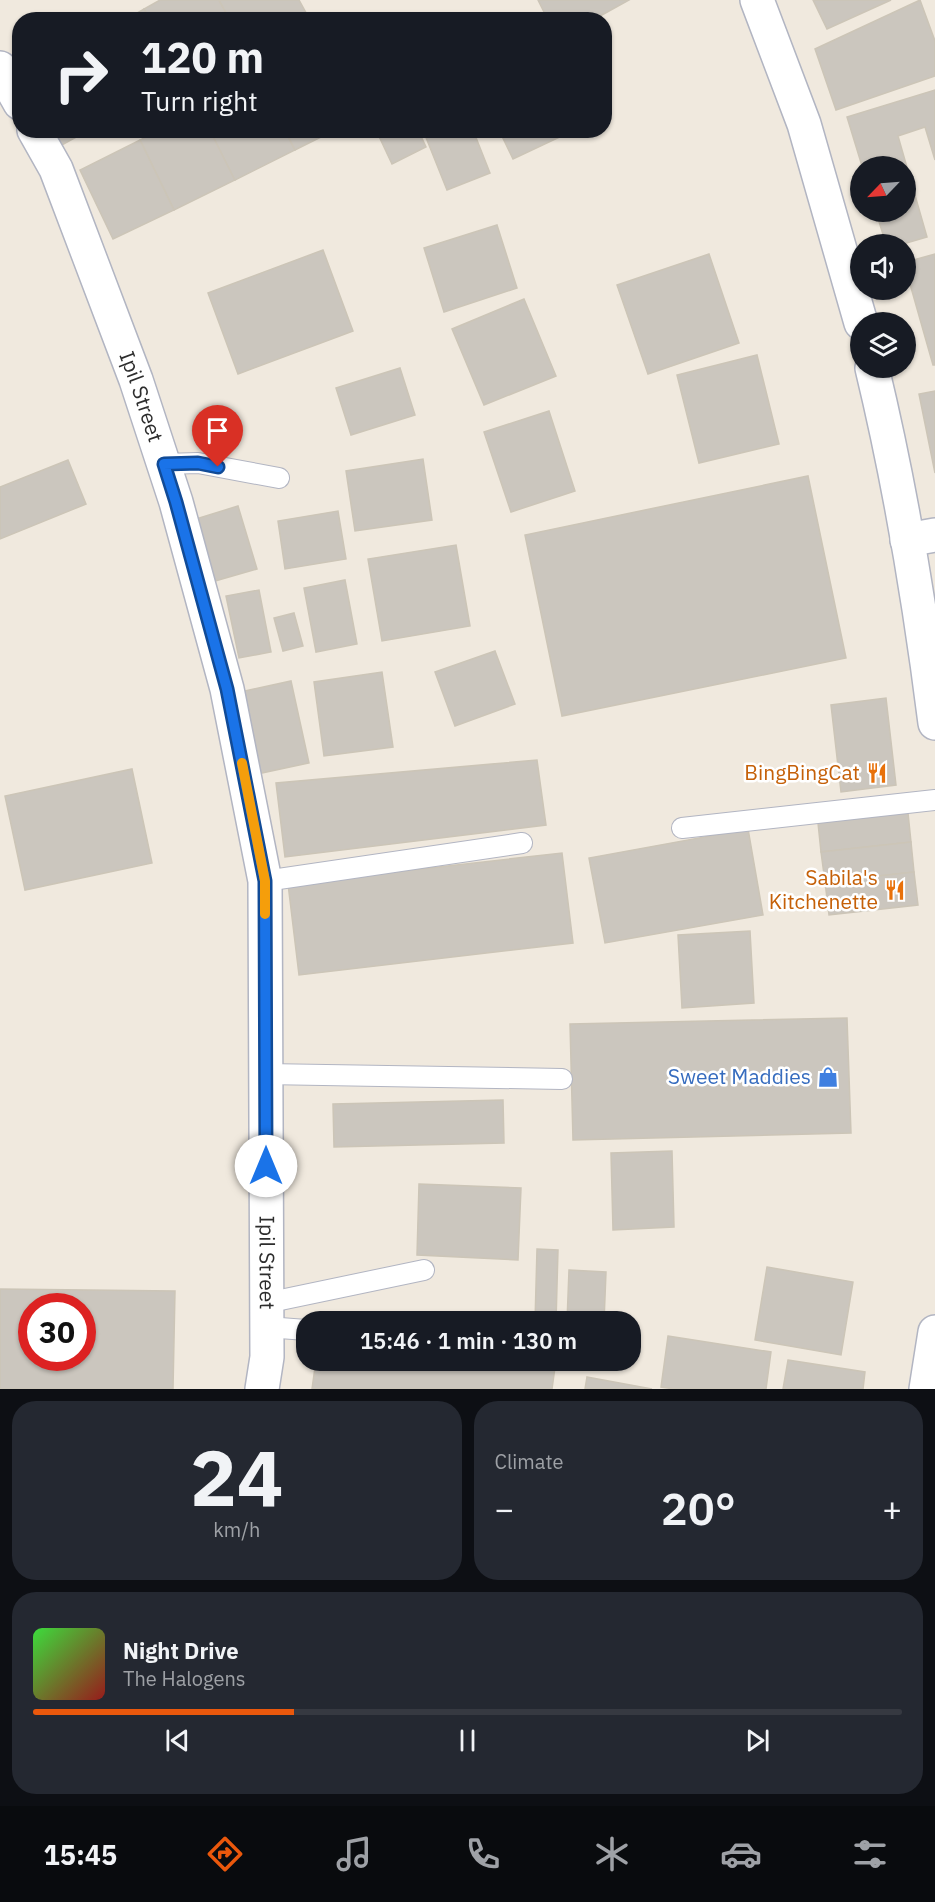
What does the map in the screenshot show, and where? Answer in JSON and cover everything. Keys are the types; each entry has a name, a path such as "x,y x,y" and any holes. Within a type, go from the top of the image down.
{"street":[{"path":"757,0 804,124 858,312"},
{"path":"0,68 12,89"},
{"name":"Ipil Street","path":"39,138 56,169 136,380 176,502 227,689 265,881 267,1357 262,1389"},
{"path":"874,378 885,421 921,538 935,723"},
{"path":"926,1389 935,1332"}],"lane":[{"path":"164,464 198,463 279,478"},
{"path":"682,828 935,800"},
{"path":"265,881 522,843"},
{"path":"266,1074 562,1078"},
{"path":"267,1315 424,1270"},
{"path":"267,1315 296,1326"}],"building":[{"path":"160,0 219,0 226,12 146,12 144,9"},
{"path":"219,0 299,0 306,12 226,12"},
{"path":"538,0 629,0 607,12 544,12"},
{"path":"813,0 891,0 827,29"},
{"path":"920,0 935,41 935,76 836,110 815,49"},
{"path":"935,90 935,160 925,127 898,136 904,156 859,156 847,117"},
{"path":"56,138 74,138 60,146"},
{"path":"144,138 214,138 235,180 174,210 140,140"},
{"path":"214,138 289,138 295,150 235,180"},
{"path":"289,138 319,138 295,150"},
{"path":"380,138 422,138 426,147 392,164"},
{"path":"426,138 476,138 490,173 447,190"},
{"path":"503,138 558,138 513,159"},
{"path":"140,140 174,210 113,239 80,170"},
{"path":"916,199 927,237 916,240 916,234 883,234 879,222 916,222"},
{"path":"497,225 517,288 444,312 424,248"},
{"path":"323,250 353,331 238,374 208,293"},
{"path":"709,254 739,343 648,374 617,285"},
{"path":"935,254 935,365 933,365 915,300 916,259"},
{"path":"524,299 556,376 484,405 452,329"},
{"path":"757,355 779,444 699,463 677,375"},
{"path":"400,368 415,415 351,435 336,388"},
{"path":"935,391 935,473 919,394"},
{"path":"549,411 575,491 511,512 484,432"},
{"path":"423,459 432,520 355,531 346,471"},
{"path":"68,460 86,504 0,539 0,487"},
{"path":"808,476 846,658 562,716 525,535"},
{"path":"238,506 257,569 215,581 196,519"},
{"path":"338,511 346,559 285,569 278,521"},
{"path":"456,545 470,626 382,641 368,559"},
{"path":"345,580 357,644 316,652 304,588"},
{"path":"259,590 271,652 239,658 226,596"},
{"path":"294,613 303,646 283,651 274,618"},
{"path":"495,651 515,704 455,726 435,672"},
{"path":"382,672 393,747 324,756 314,682"},
{"path":"291,681 309,763 257,774 240,692"},
{"path":"886,698 896,785 841,792 831,705"},
{"path":"537,760 546,825 285,857 276,783"},
{"path":"132,769 152,863 25,890 5,796"},
{"path":"908,813 911,842 821,852 818,823"},
{"path":"748,829 763,915 605,943 589,858"},
{"path":"911,842 914,872 825,882 821,852"},
{"path":"562,853 573,943 299,975 288,884"},
{"path":"914,872 918,905 829,915 825,882"},
{"path":"750,931 754,1003 682,1008 678,935"},
{"path":"847,1018 851,1133 573,1140 570,1024"},
{"path":"503,1100 504,1143 334,1147 333,1104"},
{"path":"672,1151 674,1227 613,1230 611,1153"},
{"path":"419,1184 521,1188 518,1260 417,1255"},
{"path":"537,1249 558,1250 556,1311 535,1311"},
{"path":"767,1267 853,1282 841,1355 755,1340"},
{"path":"569,1270 606,1272 604,1311 567,1311"},
{"path":"0,1289 175,1291 173,1389 0,1389"},
{"path":"668,1336 771,1352 766,1389 661,1387"},
{"path":"788,1360 865,1372 863,1389 783,1389"},
{"path":"314,1371 554,1371 552,1389 312,1389"},
{"path":"587,1377 652,1389 585,1389"}],"slow traffic":[{"path":"242,763 265,881 265,914"}],"place":[{"name":"BingBingCat","path":"877,773"},
{"name":"Sabila's Kitchenette","path":"895,890"},
{"name":"Sweet Maddies","path":"828,1077"}],"route":[{"path":"218,467 198,463 164,464 227,689 265,881 266,1166"}]}
